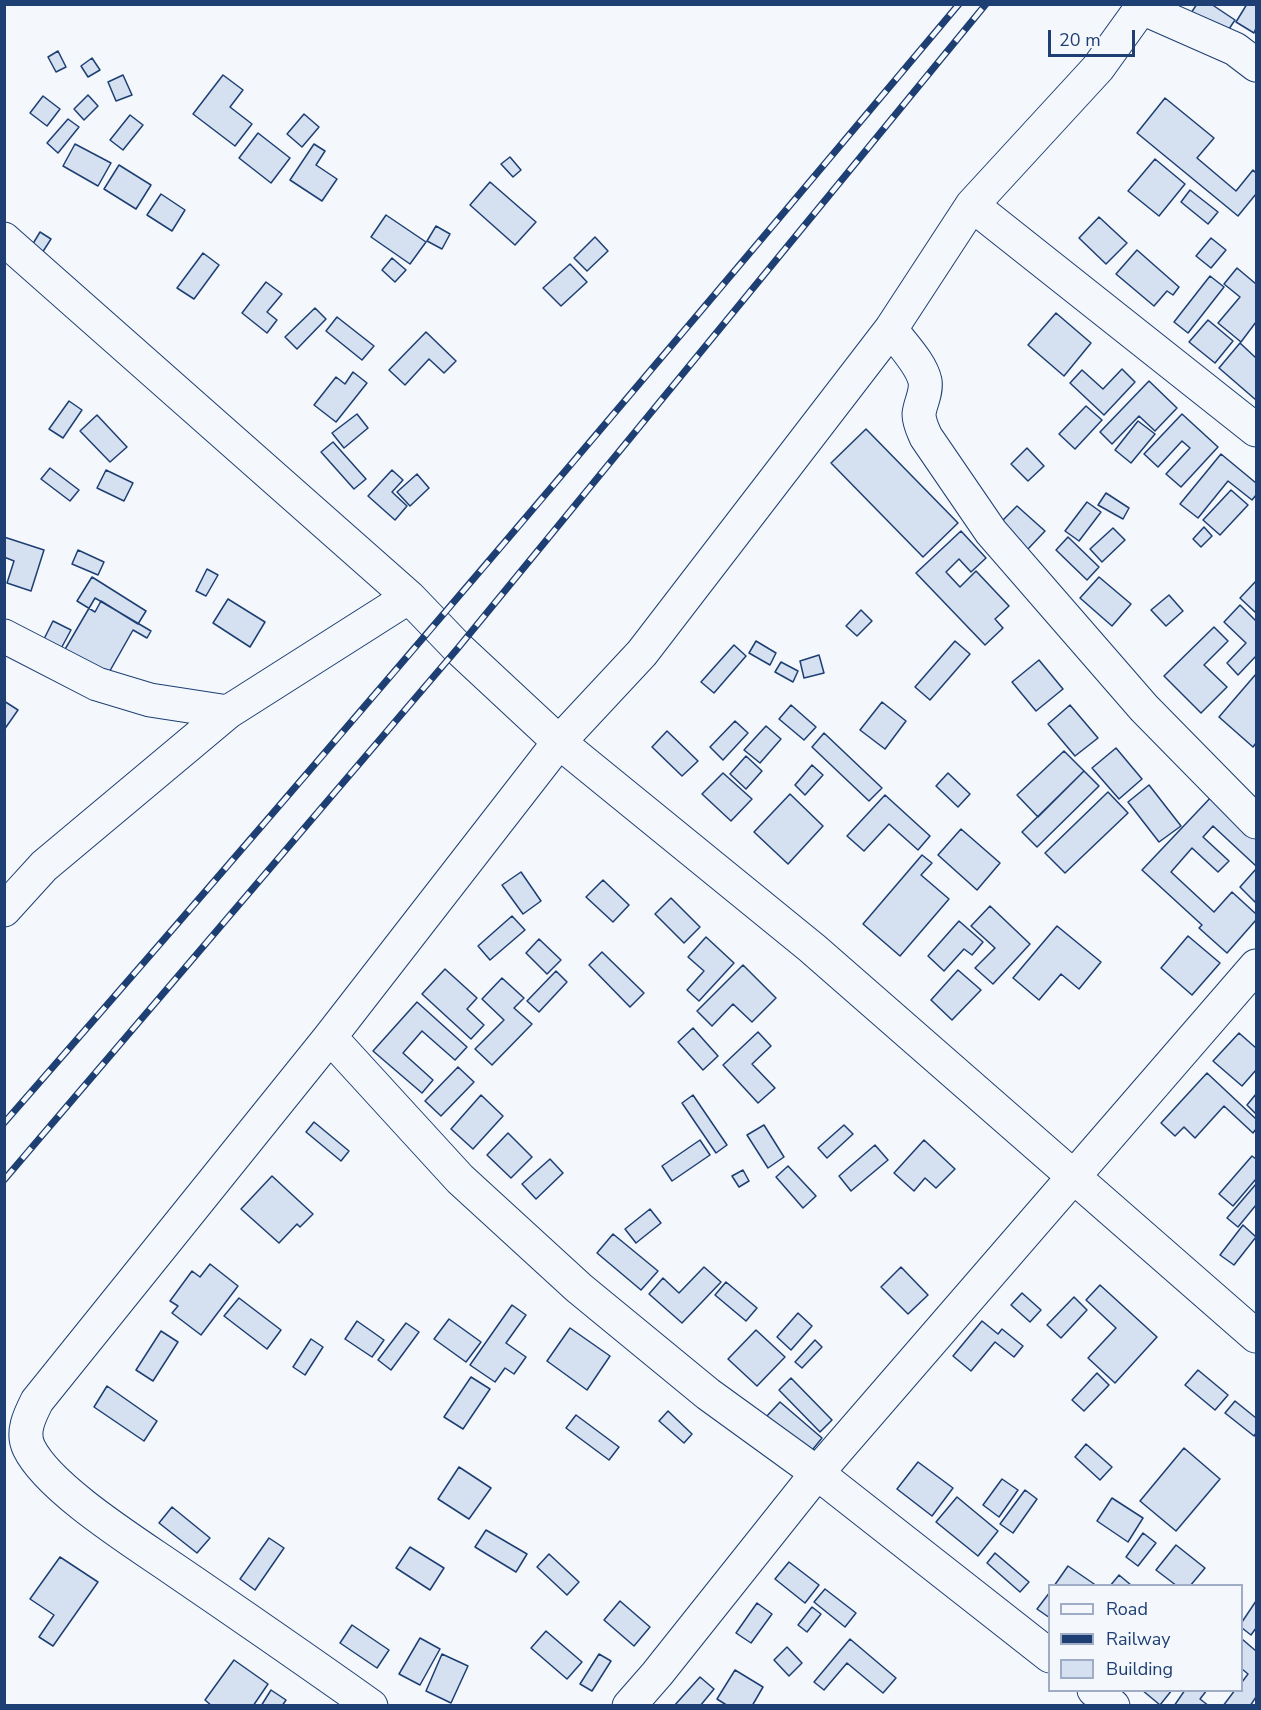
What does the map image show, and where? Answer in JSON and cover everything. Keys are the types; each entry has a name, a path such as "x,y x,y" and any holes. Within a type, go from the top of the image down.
{"street":[{"path":"371,1706 103,1520 42,1467 28,1448 25,1437 28,1420 37,1401 330,1037 559,742 642,653 891,329 972,205 1098,68 1143,6 1235,49 1257,65"},
{"path":"972,205 1257,430"},
{"path":"4,238 409,597 458,648 559,742 812,948 1257,1336"},
{"path":"891,329 920,370 925,381 919,414 926,437 991,532 1144,708 1257,822"},
{"path":"4,910 44,866 228,712 409,597"},
{"path":"4,636 97,684 150,700 228,712"},
{"path":"629,1706 817,1473 1257,966"},
{"path":"330,1037 460,1179 579,1288 708,1394 817,1473 1048,1654"},
{"path":"1096,1692 1113,1706"}],"building":[{"path":"1197,4 1211,4 1235,20 1225,35 1191,13"},
{"path":"1247,4 1256,4 1254,33 1236,22"},
{"path":"58,51 66,67 56,72 48,57"},
{"path":"92,58 100,70 88,77 81,66"},
{"path":"123,75 132,95 116,101 108,82"},
{"path":"223,75 243,90 230,107 252,124 235,146 193,114"},
{"path":"88,95 98,106 84,120 74,109"},
{"path":"43,96 60,109 47,126 30,113"},
{"path":"1165,98 1214,138 1197,158 1236,191 1253,170 1256,173 1256,194 1238,216 1137,133"},
{"path":"304,114 319,127 302,147 287,134"},
{"path":"130,115 143,125 123,150 110,140"},
{"path":"68,119 79,127 58,153 47,143"},
{"path":"258,133 290,158 271,183 239,158"},
{"path":"75,144 111,163 98,186 63,166"},
{"path":"314,144 325,151 316,165 337,179 322,201 290,180"},
{"path":"510,157 521,170 513,177 501,164"},
{"path":"1155,159 1185,184 1159,216 1128,191"},
{"path":"119,165 151,185 136,209 104,189"},
{"path":"490,182 536,222 515,245 470,205"},
{"path":"1190,190 1218,212 1208,224 1181,202"},
{"path":"161,194 185,210 172,231 147,215"},
{"path":"386,215 426,242 410,264 371,237"},
{"path":"1099,217 1127,243 1106,264 1079,238"},
{"path":"436,226 450,234 442,249 427,241"},
{"path":"40,232 51,239 42,253 31,247"},
{"path":"595,237 608,251 587,271 574,258"},
{"path":"1211,238 1226,250 1211,268 1196,256"},
{"path":"1137,250 1179,287 1173,295 1167,291 1154,306 1116,274"},
{"path":"203,253 219,265 194,299 177,288"},
{"path":"392,258 406,270 395,282 382,270"},
{"path":"570,264 587,282 561,306 543,288"},
{"path":"1237,268 1256,284 1256,322 1241,342 1218,323 1240,297 1224,284"},
{"path":"1210,276 1224,287 1188,333 1174,322"},
{"path":"266,282 282,294 267,312 277,320 267,333 242,313"},
{"path":"315,308 326,319 297,349 285,337"},
{"path":"1056,313 1091,343 1064,376 1028,345"},
{"path":"337,317 374,346 362,360 326,331"},
{"path":"1208,320 1233,341 1215,363 1189,342"},
{"path":"426,332 456,361 444,373 429,359 405,385 389,370"},
{"path":"1240,343 1256,358 1256,400 1219,368"},
{"path":"1122,369 1135,382 1104,415 1070,383 1082,370 1103,389"},
{"path":"353,372 367,383 336,422 314,405 336,377 345,384"},
{"path":"1149,381 1177,408 1155,431 1139,416 1112,444 1100,432"},
{"path":"69,401 82,410 63,438 49,429"},
{"path":"1086,406 1102,420 1075,449 1059,434"},
{"path":"357,414 368,428 344,448 332,433"},
{"path":"1182,414 1218,447 1181,487 1166,474 1190,448 1182,441 1158,467 1144,454"},
{"path":"97,415 127,447 110,462 80,431"},
{"path":"1138,421 1155,434 1131,463 1115,450"},
{"path":"866,429 958,523 923,557 831,463"},
{"path":"333,442 366,479 354,489 321,452"},
{"path":"1027,448 1044,466 1028,481 1011,464"},
{"path":"1221,454 1256,483 1256,495 1252,500 1228,481 1198,518 1180,504"},
{"path":"50,468 79,490 70,501 41,479"},
{"path":"106,470 133,483 124,501 97,488"},
{"path":"392,470 403,480 392,492 407,506 395,520 368,496"},
{"path":"417,474 429,488 410,506 397,492"},
{"path":"1231,490 1248,505 1220,535 1203,520"},
{"path":"1106,493 1129,508 1123,519 1098,505"},
{"path":"1087,502 1101,512 1079,541 1065,531"},
{"path":"1017,506 1045,531 1027,550 999,524"},
{"path":"1204,527 1212,536 1201,547 1193,539"},
{"path":"1113,528 1125,540 1102,562 1090,549"},
{"path":"961,531 986,558 971,572 959,559 946,572 960,587 976,571 1009,606 995,619 1003,628 985,645 916,573"},
{"path":"4,537 44,550 31,591 7,583 14,561 4,557"},
{"path":"1068,537 1099,567 1087,580 1056,550"},
{"path":"78,550 104,562 98,575 72,564"},
{"path":"207,569 218,575 206,596 196,591"},
{"path":"92,577 146,611 138,624 101,601 95,612 77,601"},
{"path":"1099,577 1131,604 1112,626 1080,598"},
{"path":"1256,581 1256,613 1240,598"},
{"path":"1169,595 1183,611 1166,626 1151,610"},
{"path":"95,598 151,631 147,638 133,630 107,676 64,651"},
{"path":"228,599 265,622 250,647 213,623"},
{"path":"1240,605 1256,621 1256,656 1238,675 1227,663 1246,643 1224,622"},
{"path":"861,610 872,621 857,636 846,626"},
{"path":"53,621 71,630 57,656 40,647"},
{"path":"1214,627 1228,641 1204,665 1227,687 1201,713 1164,676"},
{"path":"756,641 776,653 770,665 749,653"},
{"path":"955,641 970,654 930,700 915,687"},
{"path":"734,645 746,656 714,693 701,682"},
{"path":"819,655 824,673 804,678 800,661"},
{"path":"1039,660 1063,689 1036,711 1012,682"},
{"path":"781,662 798,671 793,682 775,672"},
{"path":"1256,674 1256,743 1253,747 1219,717"},
{"path":"4,701 18,710 4,730"},
{"path":"882,702 906,721 885,749 860,730"},
{"path":"791,705 816,727 804,740 779,719"},
{"path":"1070,705 1098,738 1075,756 1048,724"},
{"path":"735,721 748,733 723,760 710,747"},
{"path":"766,726 781,739 760,763 744,750"},
{"path":"667,731 698,761 682,776 652,747"},
{"path":"824,733 882,788 869,801 812,747"},
{"path":"1116,748 1142,779 1119,799 1092,768"},
{"path":"1064,751 1084,771 1038,817 1017,795"},
{"path":"746,756 762,771 746,789 730,774"},
{"path":"812,765 823,775 805,795 795,785"},
{"path":"1084,771 1099,786 1037,847 1022,832"},
{"path":"723,773 752,799 731,821 702,794"},
{"path":"948,773 970,794 958,807 936,786"},
{"path":"1149,785 1181,826 1159,842 1128,802"},
{"path":"1108,792 1128,813 1065,873 1045,853"},
{"path":"790,794 823,826 788,864 754,832"},
{"path":"1214,794 1256,834 1256,866 1213,826 1203,837 1229,861 1218,872 1192,848 1171,872 1214,912 1232,892 1256,914 1256,920 1227,953 1199,928 1202,925 1142,870"},
{"path":"885,795 930,836 918,850 889,824 864,851 847,836"},
{"path":"961,829 1000,863 977,890 938,855"},
{"path":"922,855 932,863 921,875 949,899 900,956 863,924"},
{"path":"1256,869 1256,903 1240,887"},
{"path":"521,872 541,901 523,914 502,885"},
{"path":"603,880 629,905 613,922 586,897"},
{"path":"671,898 700,927 684,943 655,914"},
{"path":"990,906 1030,944 993,984 975,968 995,948 971,926"},
{"path":"512,916 525,930 490,960 478,946"},
{"path":"959,921 983,942 972,955 964,949 944,971 928,956"},
{"path":"1057,926 1101,962 1079,989 1061,974 1039,1000 1013,978"},
{"path":"1188,936 1220,963 1192,995 1161,968"},
{"path":"706,937 734,963 699,1001 687,990 704,971 688,957"},
{"path":"539,939 561,960 547,974 526,953"},
{"path":"602,952 644,993 630,1007 589,965"},
{"path":"743,965 776,998 752,1022 733,1004 712,1026 697,1011"},
{"path":"445,969 477,998 467,1009 484,1025 471,1039 422,994"},
{"path":"958,970 981,990 952,1020 931,1000"},
{"path":"556,971 567,982 539,1012 527,1001"},
{"path":"502,978 524,998 514,1008 532,1024 492,1065 475,1049 504,1020 482,999"},
{"path":"417,1002 467,1047 455,1060 422,1031 403,1053 433,1080 422,1093 373,1051"},
{"path":"693,1028 718,1056 703,1070 678,1042"},
{"path":"758,1032 771,1046 752,1064 775,1088 758,1103 723,1065"},
{"path":"1239,1033 1256,1048 1256,1070 1242,1086 1213,1061"},
{"path":"458,1067 474,1082 441,1116 425,1101"},
{"path":"1207,1073 1256,1119 1256,1129 1253,1133 1224,1106 1195,1138 1184,1127 1175,1136 1161,1123"},
{"path":"1256,1094 1256,1114 1247,1105"},
{"path":"481,1095 503,1116 473,1149 451,1129"},
{"path":"693,1095 727,1145 716,1153 682,1103"},
{"path":"314,1122 349,1151 341,1161 306,1132"},
{"path":"764,1125 784,1157 768,1168 747,1135"},
{"path":"844,1125 853,1134 827,1158 818,1148"},
{"path":"508,1133 532,1157 511,1178 487,1155"},
{"path":"700,1140 710,1155 672,1181 662,1166"},
{"path":"924,1140 955,1169 936,1188 925,1178 914,1191 894,1173"},
{"path":"875,1145 888,1160 851,1191 839,1176"},
{"path":"1252,1156 1256,1159 1256,1179 1233,1206 1219,1194"},
{"path":"550,1159 563,1173 536,1199 522,1184"},
{"path":"788,1166 816,1196 803,1208 776,1177"},
{"path":"743,1170 749,1181 739,1187 732,1176"},
{"path":"272,1176 313,1214 300,1227 297,1224 279,1243 241,1209"},
{"path":"1256,1184 1256,1205 1238,1227 1227,1218"},
{"path":"650,1209 661,1223 636,1243 625,1229"},
{"path":"1243,1225 1256,1237 1234,1265 1220,1255"},
{"path":"613,1234 658,1271 641,1290 597,1253"},
{"path":"210,1264 238,1286 201,1335 172,1313 178,1306 170,1301 192,1271 200,1277"},
{"path":"704,1267 721,1282 682,1323 649,1294 663,1278 679,1293"},
{"path":"901,1267 928,1295 908,1314 881,1287"},
{"path":"726,1282 757,1308 746,1321 715,1295"},
{"path":"1100,1285 1157,1337 1115,1383 1088,1358 1116,1328 1086,1300"},
{"path":"1022,1293 1041,1310 1030,1322 1011,1305"},
{"path":"1074,1297 1087,1310 1061,1338 1047,1325"},
{"path":"239,1298 281,1330 267,1349 224,1316"},
{"path":"512,1305 526,1315 506,1343 526,1357 514,1374 505,1368 495,1382 470,1365"},
{"path":"798,1313 812,1326 791,1350 777,1337"},
{"path":"449,1319 481,1342 466,1362 434,1339"},
{"path":"357,1321 384,1340 372,1357 345,1339"},
{"path":"982,1321 998,1334 1002,1329 1023,1346 1014,1357 995,1342 971,1371 953,1356"},
{"path":"406,1323 419,1332 391,1370 378,1360"},
{"path":"570,1328 610,1356 587,1390 547,1361"},
{"path":"756,1330 785,1357 757,1386 728,1359"},
{"path":"161,1331 178,1342 153,1381 136,1370"},
{"path":"311,1339 323,1347 305,1375 293,1367"},
{"path":"815,1340 822,1347 802,1368 795,1362"},
{"path":"1198,1370 1228,1395 1215,1410 1185,1385"},
{"path":"1097,1373 1109,1385 1084,1411 1072,1400"},
{"path":"471,1377 490,1389 463,1429 444,1417"},
{"path":"791,1378 832,1420 820,1432 779,1390"},
{"path":"107,1386 157,1421 144,1441 94,1407"},
{"path":"1235,1401 1256,1418 1254,1436 1225,1413"},
{"path":"780,1402 822,1438 809,1454 766,1417"},
{"path":"668,1411 692,1434 684,1443 659,1421"},
{"path":"576,1415 619,1447 609,1460 566,1428"},
{"path":"1086,1444 1112,1467 1100,1480 1075,1457"},
{"path":"1184,1448 1220,1479 1176,1531 1140,1501"},
{"path":"918,1462 953,1488 932,1516 897,1489"},
{"path":"459,1467 491,1488 469,1519 438,1499"},
{"path":"1002,1479 1018,1490 999,1517 983,1505"},
{"path":"1025,1490 1037,1499 1013,1533 1000,1524"},
{"path":"957,1497 998,1531 978,1556 936,1522"},
{"path":"1112,1498 1143,1518 1128,1542 1097,1521"},
{"path":"172,1507 210,1538 197,1553 159,1523"},
{"path":"486,1530 527,1554 516,1572 475,1547"},
{"path":"1143,1533 1156,1543 1138,1566 1126,1557"},
{"path":"269,1538 284,1548 255,1590 240,1579"},
{"path":"1176,1545 1205,1568 1192,1584 1174,1584 1156,1570"},
{"path":"410,1547 444,1568 430,1590 396,1568"},
{"path":"995,1553 1029,1582 1020,1592 987,1563"},
{"path":"549,1554 579,1582 567,1595 537,1567"},
{"path":"60,1557 98,1582 53,1646 39,1637 54,1615 30,1599"},
{"path":"789,1562 819,1585 805,1603 775,1579"},
{"path":"1068,1566 1094,1584 1055,1584"},
{"path":"1119,1575 1130,1584 1112,1584"},
{"path":"825,1589 856,1613 845,1627 814,1602"},
{"path":"1048,1595 1048,1617 1037,1609"},
{"path":"620,1601 650,1627 634,1646 604,1620"},
{"path":"1256,1601 1256,1628 1251,1635 1243,1629 1243,1620"},
{"path":"757,1603 772,1614 751,1643 736,1633"},
{"path":"812,1607 821,1614 807,1632 798,1625"},
{"path":"352,1625 389,1650 377,1668 340,1643"},
{"path":"546,1631 582,1662 567,1679 531,1648"},
{"path":"420,1638 440,1649 420,1685 399,1674"},
{"path":"850,1639 896,1678 883,1693 847,1663 824,1690 814,1682"},
{"path":"1243,1640 1256,1651 1256,1697 1250,1706 1223,1706 1234,1692 1243,1692 1243,1681 1248,1674 1243,1670"},
{"path":"787,1647 802,1663 789,1676 774,1660"},
{"path":"442,1654 468,1666 451,1703 426,1691"},
{"path":"599,1654 611,1661 592,1691 580,1684"},
{"path":"234,1660 268,1684 253,1706 212,1706 205,1700"},
{"path":"735,1670 763,1687 752,1706 728,1706 717,1699"},
{"path":"700,1677 714,1689 700,1706 674,1706"},
{"path":"271,1690 286,1700 282,1706 261,1706"},
{"path":"1144,1692 1170,1692 1160,1705"},
{"path":"1184,1692 1205,1692 1200,1699 1209,1706 1174,1706"}],"railway":[{"path":"4,1123 484,566 959,4"},
{"path":"4,1180 458,648 986,4"}]}
